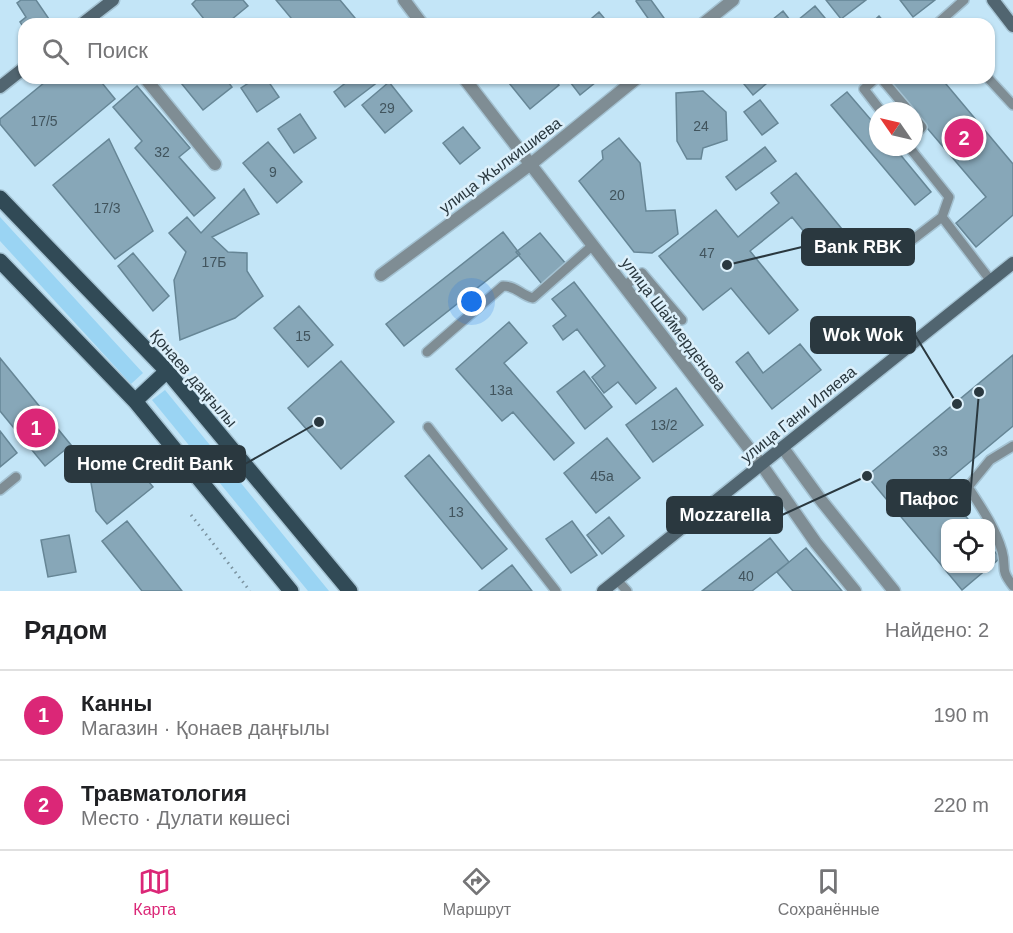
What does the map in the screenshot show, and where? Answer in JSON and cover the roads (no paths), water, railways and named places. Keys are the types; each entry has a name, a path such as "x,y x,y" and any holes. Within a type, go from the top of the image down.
{"main road":[{"name":"Қонаев даңғылы","path":"0,198 167,371 350,591"},
{"path":"0,261 135,401 285,589"},
{"path":"135,401 167,371"}],"street":[{"path":"99,18 113,0"},
{"path":"404,0 418,18"},
{"path":"711,18 733,0"},
{"path":"993,0 1013,26"},
{"path":"0,87 18,73"},
{"path":"150,84 215,164"},
{"name":"улица Шаймерденова","path":"469,84 761,464 816,543 855,591"},
{"name":"улица Жылкишиева","path":"381,275 531,164 630,84"},
{"name":"улица Гани Иляева","path":"603,591 1013,264"},
{"path":"783,448 820,499 894,591"}],"lane":[{"path":"944,18 964,0"},
{"path":"869,84 864,89 874,102"},
{"path":"886,84 901,102"},
{"path":"994,84 1013,105"},
{"path":"886,260 942,217 949,197 916,156"},
{"path":"942,217 991,280"},
{"path":"427,352 502,286 512,286 533,298 592,245"},
{"path":"624,286 642,273 682,320"},
{"path":"428,427 556,591"},
{"path":"1013,446 990,460 968,487 990,522 1002,553 1004,573 1013,586"},
{"path":"0,490 16,477"},
{"path":"617,580 627,591"}],"place":[{"name":"Травматология","path":"964,138"},
{"name":"Bank RBK","path":"727,265"},
{"name":"Пафос","path":"979,392"},
{"name":"Wok Wok","path":"957,404"},
{"name":"Home Credit Bank","path":"319,422"},
{"name":"Канны","path":"36,428"},
{"name":"Mozzarella","path":"867,476"}]}
